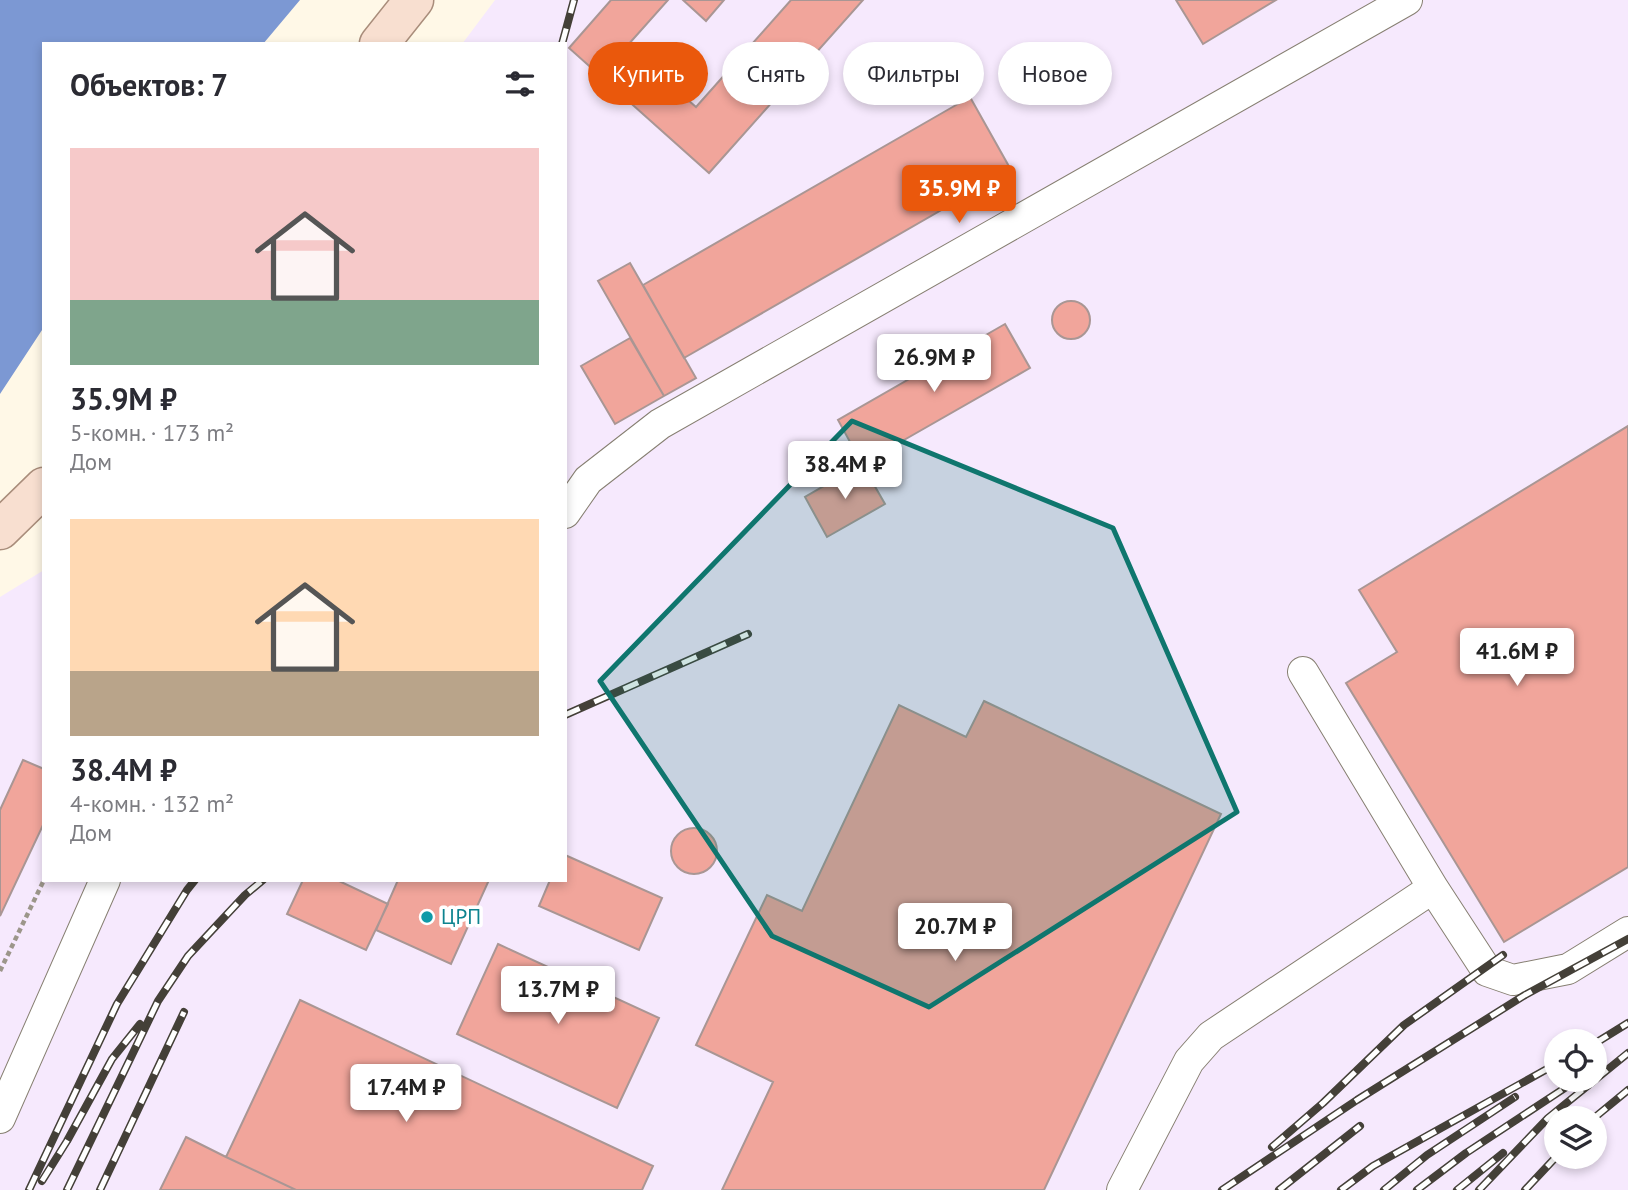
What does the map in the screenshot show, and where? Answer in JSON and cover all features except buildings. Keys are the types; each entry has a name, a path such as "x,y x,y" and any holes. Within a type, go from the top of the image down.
{"main road":[{"path":"381,42 414,0"},
{"path":"0,530 42,489"}],"street":[{"path":"567,510 588,480 660,424 1407,0"},
{"path":"1303,672 1433,888 1487,971 1513,980 1568,969 1628,932"},
{"path":"0,1118 104,882"},
{"path":"1122,1190 1189,1062 1211,1036 1433,888"}],"path":[{"path":"0,971 43,882"}],"highlighted area":[{"path":"852,421 1113,528 1237,812 929,1007 772,936 600,681"}],"shaded area":[{"path":"495,0 1628,0 1628,1190 0,1190 0,597 42,571 42,882 567,882 567,42 464,42"}],"water":[{"path":"0,0 300,0 265,42 42,42 42,330 0,394"}],"railway":[{"path":"563,42 574,0"},
{"path":"567,714 748,634"},
{"path":"29,1190 117,1004 193,882"},
{"path":"67,1190 158,1001 188,956 261,882"},
{"path":"1222,1190 1357,1100 1525,995 1628,939"},
{"path":"1272,1147 1323,1103 1404,1025 1503,955"},
{"path":"100,1190 184,1012"},
{"path":"1607,1036 1628,1023"},
{"path":"42,1181 112,1059 140,1024"},
{"path":"1479,1190 1548,1118 1628,1053"},
{"path":"1341,1190 1373,1166 1544,1071"},
{"path":"1607,1107 1628,1090"},
{"path":"1417,1190 1466,1153 1559,1092"},
{"path":"1384,1190 1427,1155 1515,1097"},
{"path":"1279,1190 1360,1126"},
{"path":"1457,1190 1503,1153"},
{"path":"1525,1190 1545,1169"}],"place":[{"name":"ЦРП","path":"427,917"}]}
